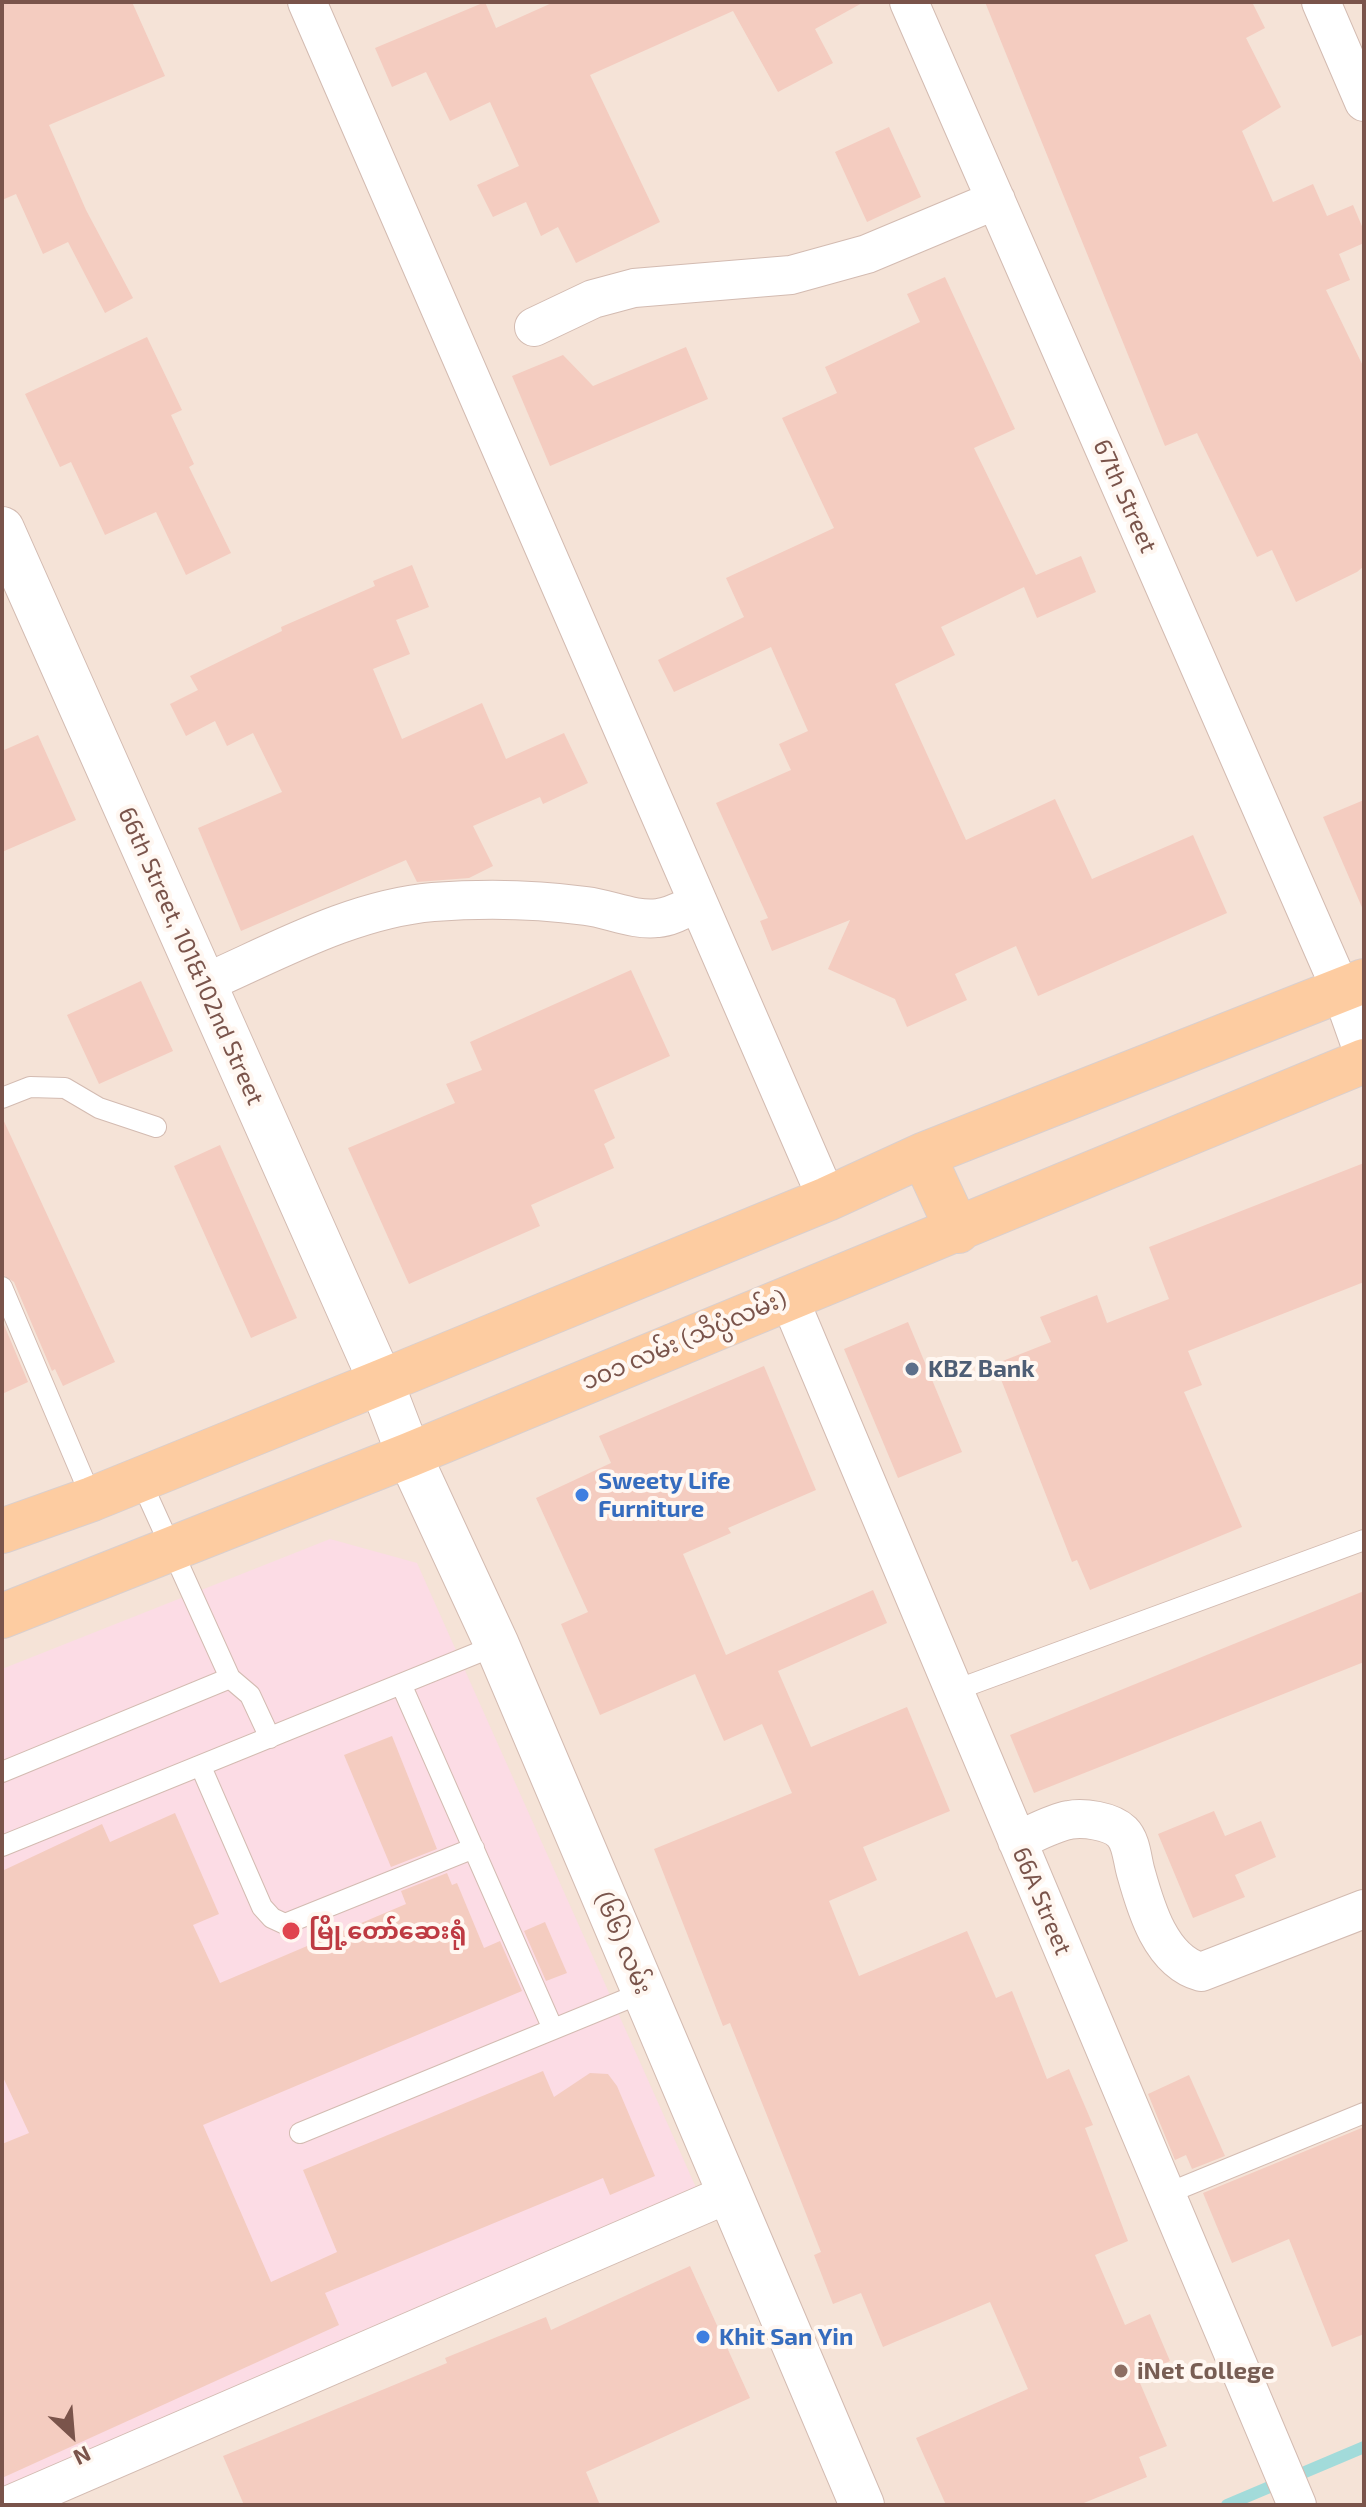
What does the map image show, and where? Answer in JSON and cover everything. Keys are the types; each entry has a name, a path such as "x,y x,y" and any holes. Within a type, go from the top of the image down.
{"main road":[{"path":"2,1531 92,1499 827,1199 923,1155 1352,986"},
{"name":"၁၀၁ လမ်း (သိပ္ပံလမ်း)","path":"2,1616 172,1546 409,1455 788,1296 958,1231 1364,1061"},
{"path":"923,1155 958,1231"}],"street":[{"path":"307,2 827,1199"},
{"name":"67th Street","path":"909,2 1352,986 1364,1055"},
{"path":"1321,2 1364,102"},
{"path":"534,327 593,299 634,288 806,271 867,254 996,200"},
{"name":"66th Street, 101&102nd Street","path":"2,529 381,1382"},
{"path":"203,984 318,933 369,916 430,902 556,902 608,908 638,919 661,918 698,903"},
{"name":"66A Street","path":"788,1296 1289,2485"},
{"name":"(၆၆) လမ်း","path":"381,1382 409,1455 497,1645 862,2505"},
{"path":"1017,1841 1068,1820 1087,1819 1116,1828 1128,1841 1149,1910 1168,1952 1188,1968 1201,1972 1364,1909"},
{"path":"9,2505 728,2194"}],"lane":[{"path":"2,1098 30,1087 65,1088 99,1108 156,1127"},
{"path":"2,1287 92,1499"},
{"path":"140,1479 230,1678 250,1695 270,1738"},
{"path":"953,1691 1364,1540"},
{"path":"2,1846 497,1645"},
{"path":"2,1772 230,1678"},
{"path":"401,1684 553,2029"},
{"path":"201,1767 262,1907 272,1918 285,1924 474,1848"},
{"path":"300,2133 644,1992"},
{"path":"1166,2194 1364,2113"}],"shaded area":[{"path":"2,2 1364,2 1364,2505 2,2505"},
{"name":"မြို့တော်ဆေးရုံ","path":"330,1539 417,1563 698,2192 2,2487 2,1669"}],"building":[{"path":"2,2 132,2 165,76 49,125 86,210 133,298 105,313 68,242 43,254 16,194 2,200"},
{"path":"485,2 496,28 554,2 864,2 815,29 833,63 778,92 733,11 590,75 660,222 576,263 558,227 541,236 526,202 493,217 477,185 519,166 490,102 450,121 426,72 392,87 375,48"},
{"path":"985,2 1252,2 1265,28 1246,38 1281,107 1242,131 1273,202 1313,184 1327,216 1353,205 1364,231 1364,243 1339,254 1350,280 1326,290 1364,368 1364,566 1357,572 1296,602 1272,550 1257,557 1197,433 1165,446"},
{"path":"889,127 921,197 867,222 835,152"},
{"path":"945,277 1015,429 974,448 1036,575 1081,556 1096,592 1037,618 1024,587 941,627 955,655 895,684 966,840 1055,799 1092,879 1193,835 1227,913 1038,996 1016,946 955,974 967,1000 907,1027 895,999 828,969 850,920 772,951 760,921 768,918 716,803 791,770 779,744 808,731 771,647 674,692 658,660 744,617 726,578 834,528 782,418 837,393 825,367 920,322 907,294"},
{"path":"147,337 182,410 171,415 194,464 189,467 231,553 186,575 156,512 105,535 71,462 60,467 25,394"},
{"path":"686,347 708,399 550,466 512,376 563,355 593,386"},
{"path":"412,565 429,607 396,620 410,654 373,669 402,739 482,703 506,759 564,733 588,783 543,804 540,797 473,826 493,866 469,878 417,882 406,860 241,931 198,828 282,792 253,733 227,746 215,721 186,736 170,704 198,690 190,676 282,631 281,627 375,586 373,581"},
{"path":"38,735 76,820 2,852 2,751"},
{"path":"1364,800 1364,912 1323,817"},
{"path":"631,970 670,1056 594,1090 615,1138 604,1144 614,1168 531,1205 540,1226 409,1284 348,1148 455,1103 446,1084 482,1070 470,1042"},
{"path":"141,981 173,1051 99,1084 67,1015"},
{"path":"2,1117 115,1362 63,1386 55,1369 52,1371 14,1282 2,1274"},
{"path":"220,1145 297,1318 251,1338 174,1166"},
{"path":"1364,1163 1364,1282 1188,1351 1202,1385 1184,1392 1242,1527 1090,1590 1077,1560 1072,1562 995,1364 1051,1342 1040,1317 1097,1295 1107,1323 1169,1299 1149,1247"},
{"path":"2,1320 28,1382 2,1394"},
{"path":"908,1322 962,1452 898,1478 844,1349"},
{"path":"764,1366 816,1490 728,1528 731,1533 683,1554 726,1655 873,1590 887,1623 778,1671 811,1747 907,1707 950,1811 863,1847 877,1880 829,1901 859,1976 967,1931 996,1998 1012,1991 1047,2079 1069,2069 1093,2125 1085,2128 1128,2241 1095,2255 1125,2325 1150,2314 1170,2361 1137,2376 1167,2446 1139,2457 1147,2477 1079,2505 946,2505 916,2438 1028,2389 990,2302 883,2347 861,2293 833,2304 814,2255 821,2252 788,2168 730,2023 723,2026 654,1849 792,1793 762,1724 724,1741 695,1674 600,1715 561,1624 588,1612 536,1498 611,1463 599,1436"},
{"path":"1364,1591 1364,1662 1034,1793 1010,1735"},
{"path":"392,1736 437,1849 391,1867 344,1755"},
{"path":"1214,1811 1225,1836 1261,1821 1276,1857 1235,1875 1245,1897 1193,1918 1158,1834"},
{"path":"175,1813 219,1914 193,1925 220,1983 406,1904 401,1891 447,1873 452,1885 457,1883 484,1948 500,1941 522,1991 203,2125 271,2282 337,2252 303,2170 543,2071 554,2097 590,2073 608,2074 617,2086 655,2176 610,2195 603,2178 325,2293 339,2325 2,2478 2,2144 29,2133 2,2075 2,1871 102,1824 110,1842"},
{"path":"545,1922 567,1973 546,1981 524,1931"},
{"path":"1189,2075 1225,2156 1192,2169 1186,2155 1175,2160 1148,2094"},
{"path":"1364,2127 1364,2334 1332,2347 1289,2239 1232,2263 1203,2193"},
{"path":"690,2266 750,2398 586,2472 600,2505 244,2505 223,2456 447,2363 445,2358 546,2317 551,2330"}],"waterway":[{"path":"1227,2505 1364,2447"}],"place":[{"name":"KBZ Bank","path":"912,1369"},
{"name":"Sweety Life Furniture","path":"582,1495"},
{"name":"မြို့တော်ဆေးရုံ","path":"291,1931"},
{"name":"Khit San Yin","path":"703,2337"},
{"name":"iNet College","path":"1121,2371"}]}
